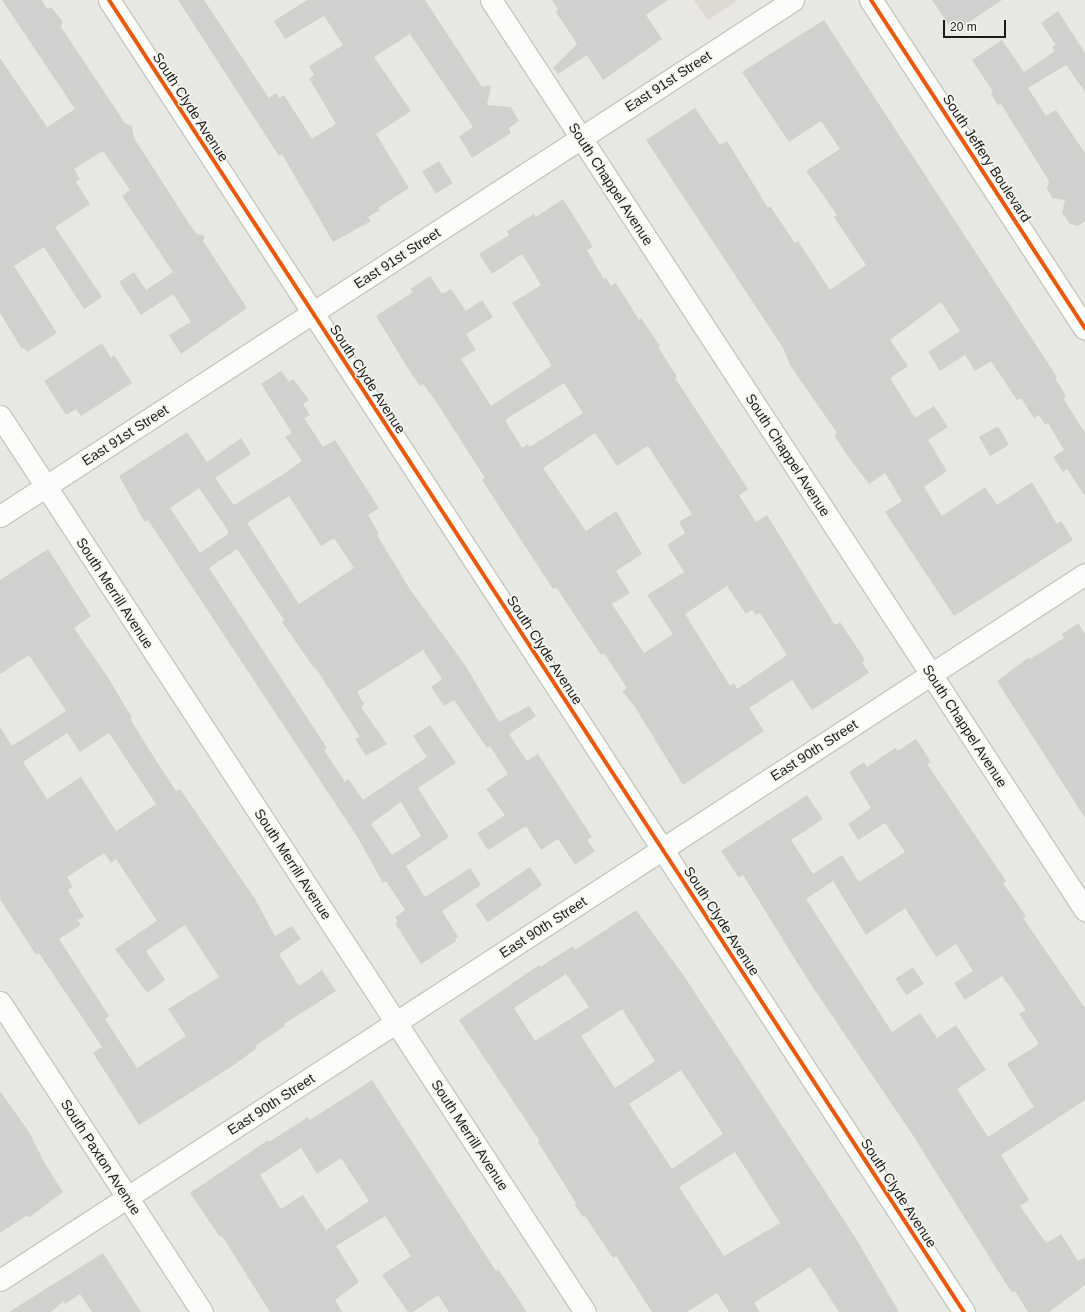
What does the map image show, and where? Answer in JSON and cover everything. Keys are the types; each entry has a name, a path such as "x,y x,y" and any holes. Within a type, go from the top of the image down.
{"main road":[{"name":"South Jeffery Boulevard","path":"871,0 1085,328"}],"street":[{"name":"South Clyde Avenue","path":"108,0 964,1312"},
{"name":"South Chappel Avenue","path":"491,0 1085,910"},
{"name":"East 91st Street","path":"0,516 793,0"},
{"name":"South Merrill Avenue","path":"0,416 586,1312"},
{"name":"East 90th Street","path":"0,1280 1085,574"},
{"name":"South Paxton Avenue","path":"0,1002 202,1312"}],"shaded area":[{"path":"694,0 738,0 708,20"}],"building":[{"path":"2,0 42,0 47,9 51,7 63,22 61,27 125,123 132,126 134,138 190,225 197,234 205,236 203,241 247,308 181,354 169,335 191,322 173,294 141,315 119,282 134,272 146,290 173,272 122,196 130,190 103,151 74,169 80,179 76,182 90,204 55,227 102,297 84,309 44,247 14,266 57,333 27,352 24,348 22,349 0,313 0,58 47,127 75,109"},
{"path":"178,0 204,0 269,98 276,93 279,98 284,95 312,139 336,124 309,78 314,75 309,66 343,45 324,16 285,39 274,21 307,0 425,0 482,87 491,85 487,105 511,107 519,121 509,128 511,133 472,158 459,136 473,127 410,34 374,57 411,111 376,134 409,188 378,208 380,210 368,217 371,221 333,242 282,154 279,156"},
{"path":"552,0 668,0 646,15 662,39 603,80 587,55 558,74 553,68 577,44 556,12 558,10"},
{"path":"932,0 1002,0 957,30 954,26 951,28"},
{"path":"1058,11 1085,53 1085,92 1066,65 1028,88 1046,116 1056,110 1085,153 1085,221 1078,226 1070,224 1062,213 1065,200 1052,198 1047,188 1049,181 1001,104 998,105 991,94 993,92 972,60 1002,40 1024,72 1055,51 1052,47 1056,45 1041,23"},
{"path":"824,20 1057,377 1055,378 1066,396 1063,398 1085,433 1085,496 1067,469 1063,472 1053,457 1064,450 1048,423 1045,425 1039,415 1034,418 1021,398 1017,400 991,361 975,371 965,355 940,371 928,352 960,331 941,302 890,340 908,366 890,378 915,418 934,406 948,427 928,440 947,471 924,487 942,516 985,487 997,505 1032,482 1057,524 1061,521 1073,540 954,616 885,512 902,501 885,473 869,484 847,455 834,435 837,433 790,365 783,348 646,140 695,108 720,145 727,141 768,208 770,206 795,243 798,241 830,290 866,265 834,217 837,215 806,171 840,149 821,121 789,142 742,72"},
{"path":"439,161 453,183 436,194 422,172"},
{"path":"563,199 593,247 587,250 604,279 606,278 611,286 616,283 639,320 641,318 660,346 658,347 677,377 675,378 748,489 739,495 756,522 767,515 835,625 840,622 865,660 862,662 869,673 812,710 792,680 749,708 764,731 683,785 635,707 622,691 627,688 604,653 601,655 556,587 553,589 482,480 485,478 435,400 423,384 420,386 412,375 376,316 413,292 410,289 430,276 442,294 451,289 466,311 482,300 493,317 466,334 476,350 461,359 491,406 552,366 512,303 541,285 522,254 492,274 479,254 509,235 507,231 534,214 536,217","holes":["564,383 583,413 530,447 528,444 522,448 505,420","595,433 617,466 648,446 692,514 679,522 685,533 667,545 684,572 647,595 673,634 644,653 612,604 630,593 616,571 642,554 616,511 586,531 543,468","727,586 746,614 752,610 756,615 760,613 787,655 737,689 734,683 730,686 685,614"]},
{"path":"102,343 111,358 114,355 132,383 81,416 76,409 66,415 44,381"},
{"path":"281,371 289,382 293,379 309,400 303,404 310,415 304,418 323,447 335,440 379,508 368,515 379,534 377,535 411,591 465,665 499,722 529,706 536,716 509,734 527,761 538,754 592,837 587,840 595,851 575,865 558,839 541,850 526,826 488,850 477,833 505,815 486,789 508,774 490,746 487,748 454,700 444,706 431,687 442,679 423,650 357,692 364,704 361,707 387,744 366,756 355,739 360,737 315,667 314,668 282,622 284,620 237,549 209,568 327,748 324,750 345,782 348,779 363,800 427,757 413,736 430,725 456,763 418,788 449,837 406,866 425,897 470,868 481,885 442,911 458,937 455,939 456,941 421,964 395,923 398,922 395,917 405,910 386,881 383,883 358,838 148,520 145,522 119,476 187,432 207,462 241,438 251,454 215,478 234,505 282,475 302,461 285,437 292,433 261,384","holes":["199,488 227,529 228,534 200,553 170,508","289,496 321,546 334,538 354,568 299,604 247,523","401,802 421,836 392,855 371,824"]},
{"path":"998,426 1009,445 990,456 979,437"},
{"path":"48,549 91,616 74,628 109,679 132,718 130,719 157,762 176,791 180,789 255,899 275,936 292,926 301,939 279,954 299,986 322,970 336,991 284,1024 285,1026 255,1046 257,1048 231,1067 139,1125 93,1053 102,1047 39,953 36,955 0,899 0,727 12,746 66,711 29,655 0,674 0,580","holes":["67,733 80,752 109,733 156,804 116,831 81,777 47,799 23,762","104,853 111,863 116,859 157,921 115,949 147,993 165,980 146,951 185,925 219,977 168,1009 186,1036 137,1068 105,1019 109,1016 59,939 81,925 77,920 84,917 68,890 73,887 67,877"]},
{"path":"1078,623 1085,634 1085,818 997,681 1029,657 1030,659 1064,638 1062,634"},
{"path":"916,739 931,762 927,764 1006,881 1003,883 1026,916 1023,918 1085,1008 1085,1100 1001,1155 1029,1200 1020,1206 1046,1243 1061,1234 1078,1261 1085,1257 1085,1285 1049,1312 1028,1312 1015,1291 1012,1293 912,1134 808,980 743,875 739,878 721,851 807,795 823,819 791,840 813,874 842,855 859,882 905,852 885,823 858,840 848,824 871,808 849,772 864,762 867,767 895,748 898,751","holes":["833,881 866,935 905,908 936,957 956,944 973,971 954,983 965,1000 1002,976 1026,1010 1019,1014 1039,1044 1007,1064 1034,1107 988,1137 957,1089 986,1070 956,1025 937,1038 920,1013 892,1032 806,899"]},
{"path":"530,867 542,885 488,922 475,904"},
{"path":"636,910 684,976 855,1237 899,1312 839,1312 810,1267 754,1303 760,1312 729,1312 717,1293 687,1312 652,1312 616,1256 613,1258 585,1216 583,1217 574,1204 576,1203 538,1142 539,1140 459,1020 539,965 540,967 573,946 575,950","holes":["566,974 589,1007 535,1041 514,1008","622,1009 655,1061 615,1088 581,1036","681,1070 723,1134 672,1169 629,1104","735,1152 780,1223 724,1256 679,1187"]},
{"path":"913,967 924,984 906,995 895,978"},
{"path":"372,1080 496,1271 498,1269 527,1312 449,1312 438,1295 413,1312 408,1312 382,1275 411,1256 385,1216 336,1246 359,1282 335,1300 342,1312 270,1312 222,1236 220,1237 190,1193 268,1140 269,1142 308,1117 310,1120","holes":["301,1148 317,1174 341,1158 369,1201 326,1230 303,1195 281,1209 260,1175"]},
{"path":"0,1091 29,1132 45,1164 63,1192 30,1217 26,1216 0,1233"},
{"path":"103,1253 141,1312 92,1312 80,1294 65,1304 64,1301 51,1312 9,1312"}],"cycle path":[{"path":"109,0 964,1312"},
{"path":"871,0 1085,328"}]}
